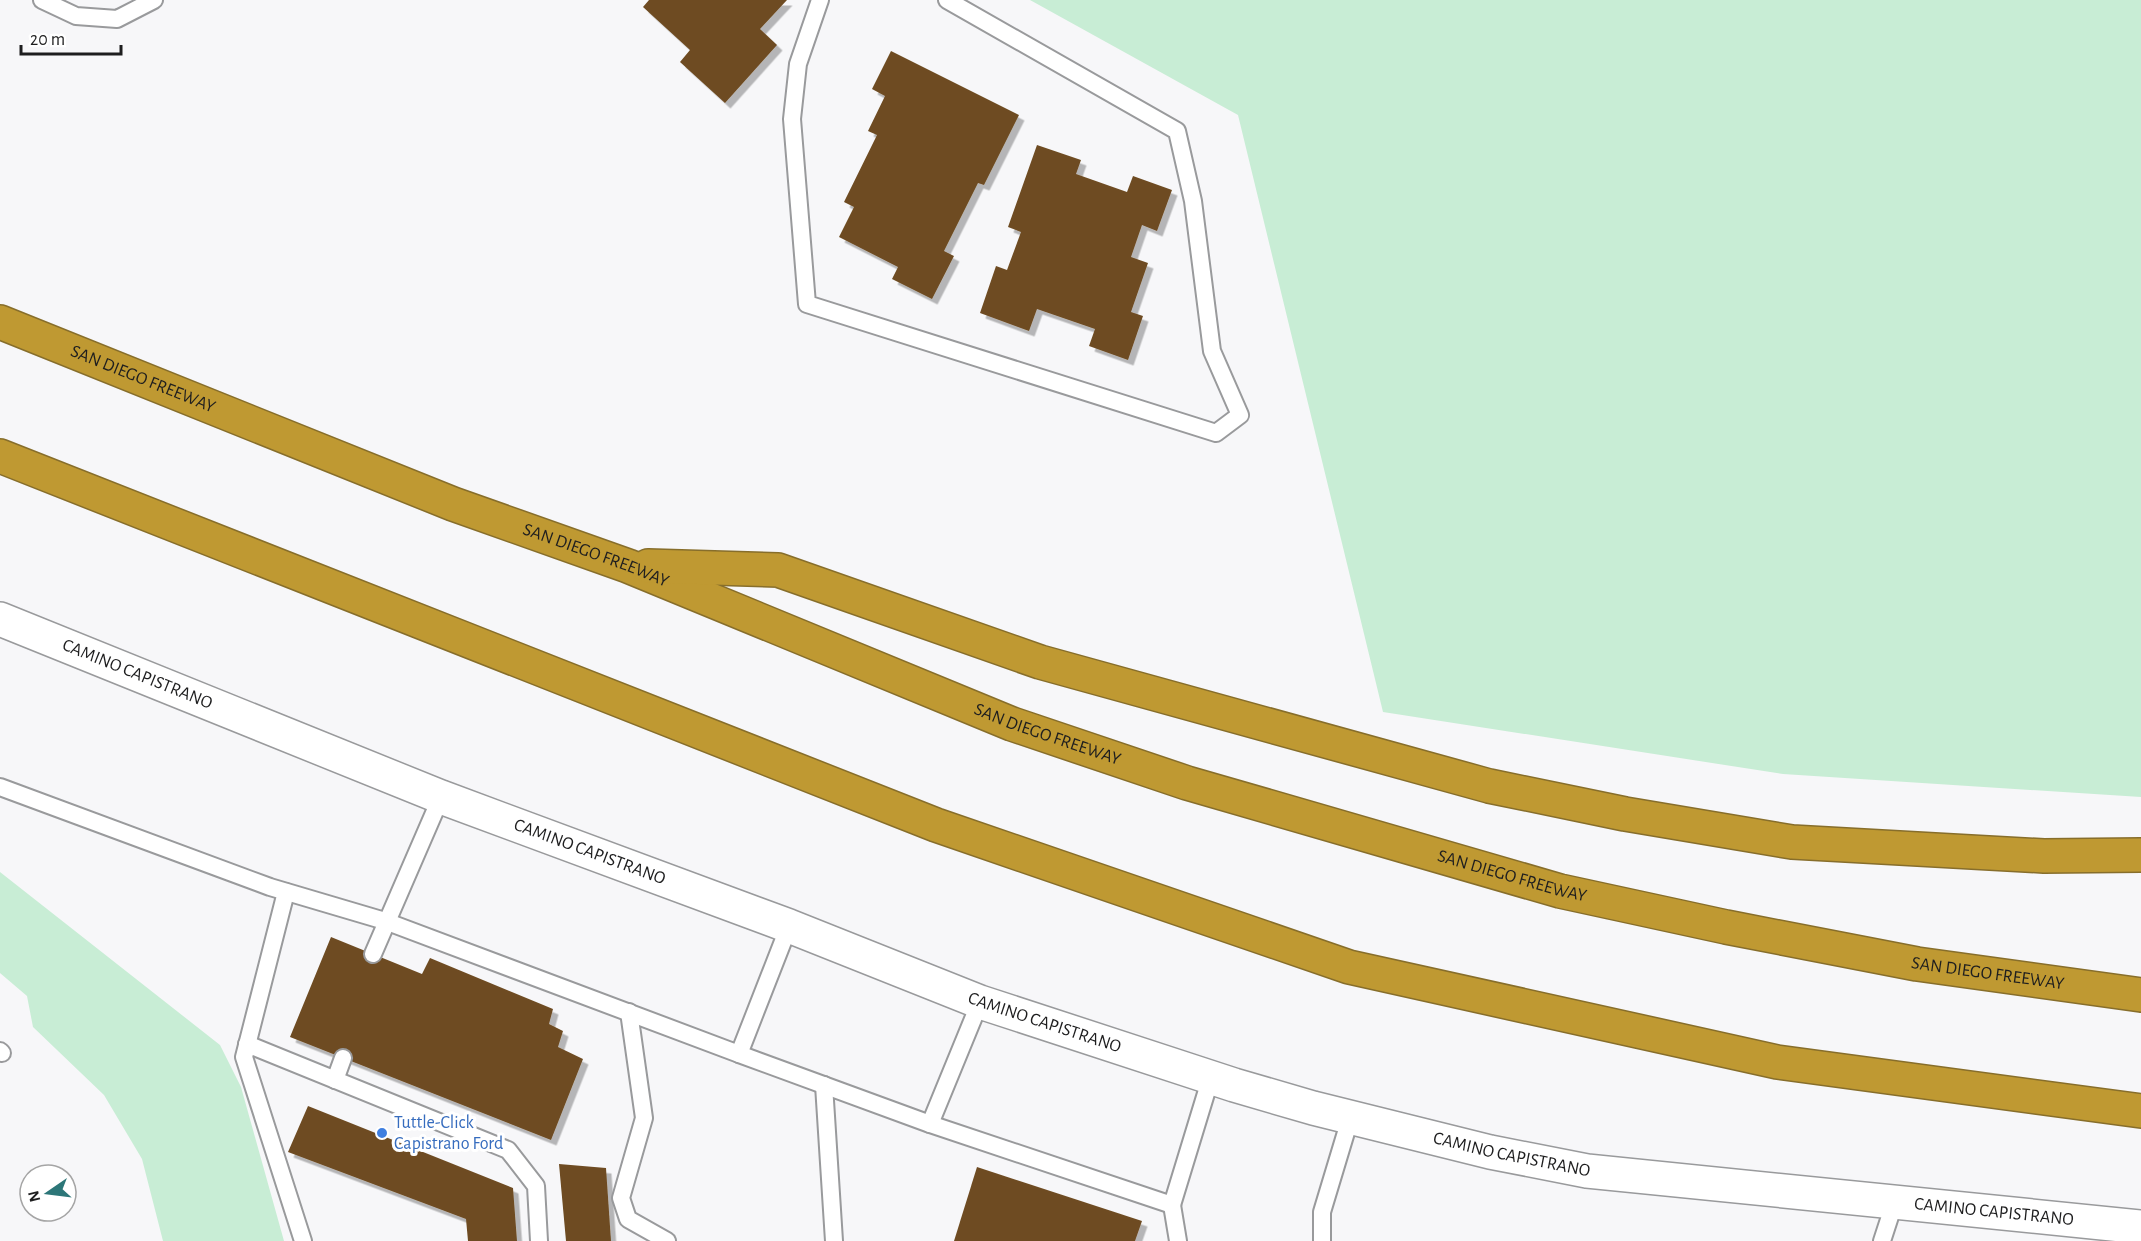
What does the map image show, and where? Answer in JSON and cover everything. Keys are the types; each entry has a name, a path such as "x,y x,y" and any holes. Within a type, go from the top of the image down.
{"highway":[{"name":"SAN DIEGO FREEWAY","path":"0,322 453,504 628,566 1012,724 1186,783 1560,891 1726,927 1917,964 2141,995"},
{"path":"0,456 936,825 1349,967 1777,1062 2141,1111"},
{"path":"628,566 778,570 1040,662 1489,786 1625,814 1792,842 2043,856 2141,855"}],"main road":[{"name":"CAMINO CAPISTRANO","path":"0,619 441,797 789,926 980,1002 1211,1077 1350,1119 1490,1152 1587,1171 2141,1227"}],"lane":[{"path":"42,0 76,16 117,19 154,0"},
{"path":"820,0 798,64 792,119 807,304 1216,433 1240,416 1212,351 1193,201 1177,130 948,0"},
{"path":"0,787 286,892 386,921 930,1124 1172,1205"},
{"path":"373,954 441,797"},
{"path":"286,892 244,1057 303,1241"},
{"path":"739,1054 789,926"},
{"path":"930,1124 980,1002"},
{"path":"629,1012 644,1118 621,1198 628,1219 667,1241"},
{"path":"247,1044 508,1150 536,1186 539,1241"},
{"path":"335,1080 343,1058"},
{"path":"1178,1241 1172,1205 1211,1077"},
{"path":"824,1085 834,1241"},
{"path":"1322,1241 1322,1212 1350,1119"},
{"path":"1882,1241 1895,1201"}],"green space":[{"path":"1030,0 2141,0 2141,797 1783,774 1383,712 1238,115"},
{"path":"0,872 220,1045 241,1087 284,1241 163,1241 142,1159 104,1095 33,1027 27,996 0,973"}],"building":[{"path":"649,0 787,0 760,29 777,45 725,103 680,62 690,50 643,7"},
{"path":"891,51 1019,115 984,185 978,183 944,251 954,256 932,299 892,279 898,267 839,237 854,207 844,202 877,135 868,131 885,96 872,89"},
{"path":"1037,145 1081,160 1076,174 1127,192 1133,176 1172,190 1157,231 1142,225 1131,257 1148,263 1131,312 1143,316 1128,360 1089,346 1095,329 1037,309 1029,331 980,313 996,266 1007,270 1021,232 1008,227"},
{"path":"331,937 422,974 430,958 553,1009 549,1024 563,1031 558,1047 583,1059 551,1140 290,1037"},
{"path":"308,1106 513,1188 517,1241 468,1241 466,1219 288,1152"},
{"path":"559,1164 606,1168 611,1241 566,1241"},
{"path":"977,1167 1142,1221 1135,1241 954,1241"}],"place":[{"name":"Tuttle-Click Capistrano Ford","path":"382,1133"}]}
